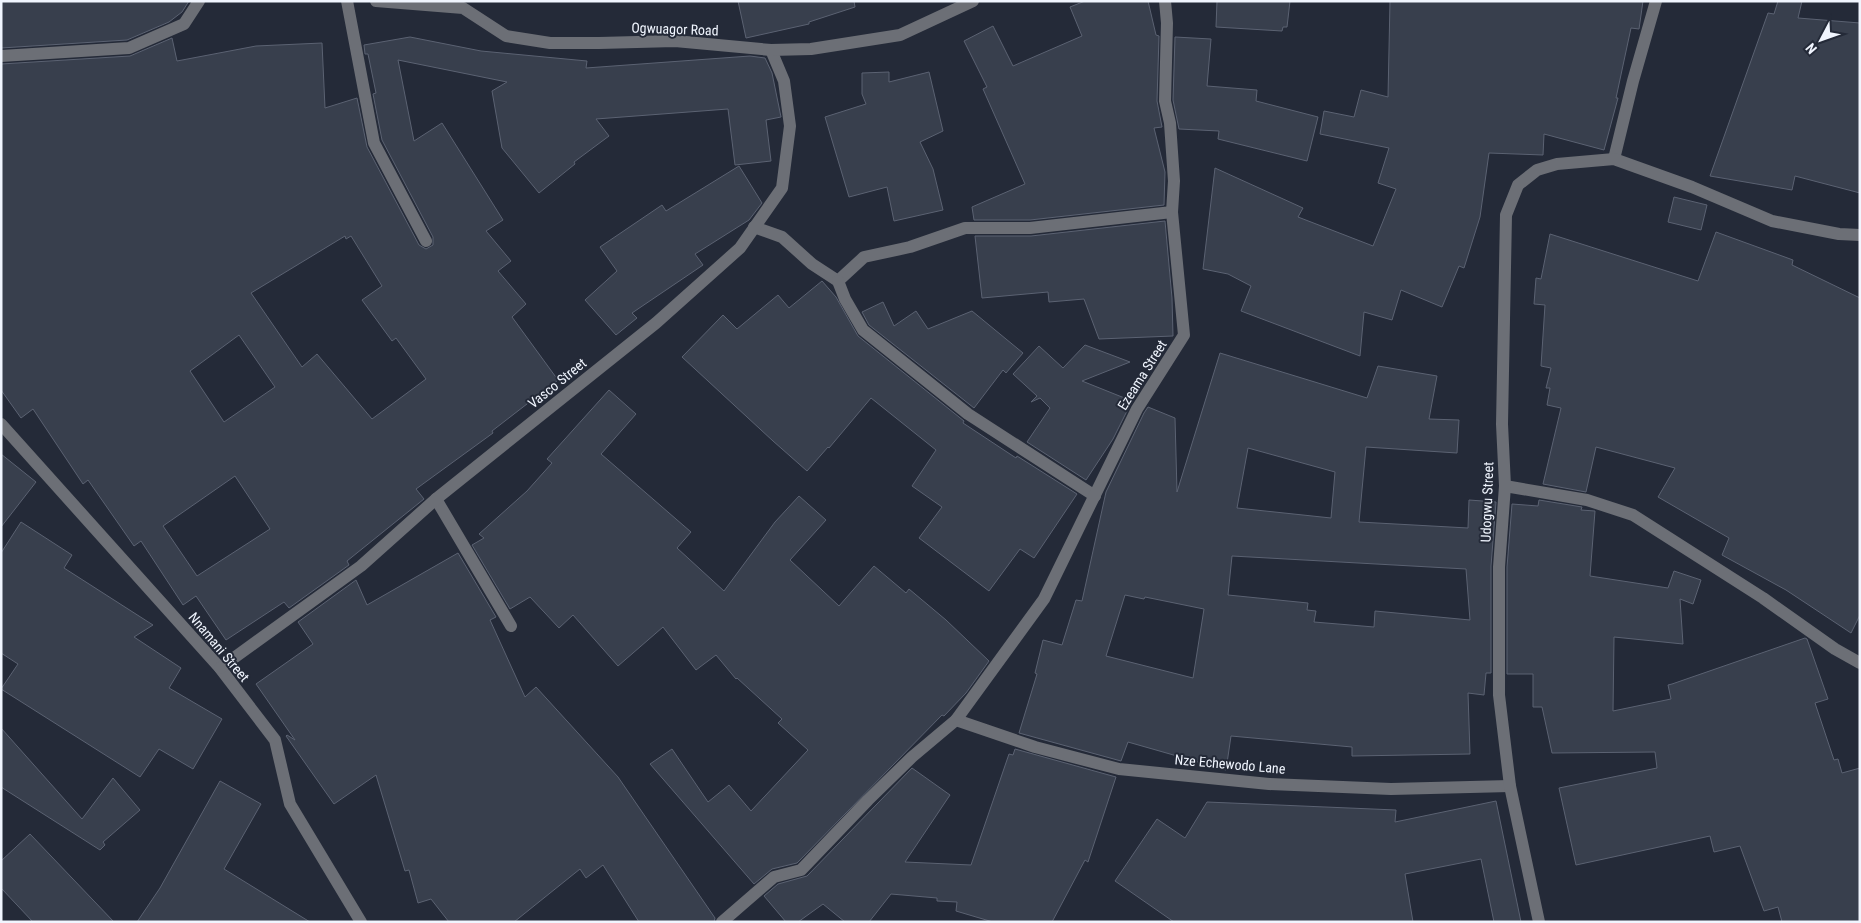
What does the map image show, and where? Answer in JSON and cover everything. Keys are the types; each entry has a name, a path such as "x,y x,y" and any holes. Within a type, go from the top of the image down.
{"street":[{"path":"1,56 129,48 184,24 199,1"},
{"path":"347,1 374,143 426,241"},
{"name":"Ogwuagor Road","path":"376,1 463,8 506,36 550,43 599,44 675,41 772,50 811,49 900,35 973,1"},
{"name":"Ezeama Street","path":"722,922 774,877 801,870 912,757 956,720 1044,599 1137,409 1184,335 1172,212 1174,181 1170,123 1165,101 1167,23 1165,1"},
{"path":"1656,1 1633,81 1614,159 1692,187 1772,221 1839,234 1860,235"},
{"name":"Vasco Street","path":"220,668 361,566 436,499 656,323 740,248 782,188 790,126 784,81 772,50"},
{"name":"Udogwu Street","path":"1539,922 1510,786 1499,695 1499,566 1505,486 1502,424 1506,215 1518,185 1537,170 1557,164 1614,159"},
{"path":"838,281 864,257 910,247 965,228 1030,228 1172,212"},
{"path":"754,228 782,237 812,264 838,281 845,299 863,330 968,414 1095,496"},
{"name":"Nnamani Street","path":"1,424 220,668 275,740 290,804 361,922"},
{"path":"1505,486 1587,500 1633,515 1764,598 1835,650 1860,663"},
{"path":"436,499 511,626"},
{"name":"Nze Echewodo Lane","path":"956,720 1035,747 1119,769 1269,784 1382,789 1510,786"}],"building":[{"path":"1,1 189,1 182,12 169,22 127,40 1,48"},
{"path":"738,1 854,1 855,7 809,22 809,24 746,38"},
{"path":"1085,1 1148,1 1156,35 1159,36 1157,101 1162,127 1154,128 1165,172 1164,205 1030,220 974,220 972,207 1025,184 983,89 987,87 964,41 993,26 1013,66 1082,36 1070,7"},
{"path":"1217,1 1290,1 1287,27 1283,27 1282,31 1216,27"},
{"path":"1390,1 1643,1 1639,29 1631,28 1616,98 1618,98 1604,150 1544,134 1543,155 1489,153 1480,217 1464,268 1459,266 1442,307 1401,290 1392,320 1364,312 1360,356 1241,311 1251,286 1228,274 1203,269 1215,168 1303,208 1298,217 1373,246 1396,189 1378,183 1389,148 1320,134 1324,111 1354,117 1361,90 1388,97"},
{"path":"1778,1 1802,1 1798,18 1860,23 1860,193 1795,176 1792,190 1710,176 1768,13 1774,14"},
{"path":"410,37 481,51 587,61 586,68 750,56 765,58 772,73 781,117 766,120 771,161 735,165 728,109 596,119 609,136 574,162 575,164 539,193 502,148 492,91 507,82 398,60 414,141 442,123 503,220 486,231 511,261 498,271 526,304 512,317 558,380 492,431 493,433 416,489 424,499 347,561 349,565 289,608 284,602 226,640 196,596 183,605 141,541 134,546 88,480 83,484 33,409 21,418 1,390 1,64 130,56 172,38 177,61 256,46 322,43 325,108 357,98 367,147 419,245 426,249 433,245 433,237 382,140 373,94 376,93 368,54 365,54 364,45","holes":["345,236 346,239 351,236 382,286 362,300 392,341 396,338 426,379 372,419 317,354 302,367 251,293","239,335 275,387 224,422 190,371","235,476 270,529 197,576 163,526"]},
{"path":"1175,37 1211,39 1207,86 1257,90 1256,101 1318,117 1307,161 1218,139 1219,131 1179,129 1173,100"},
{"path":"889,72 889,82 929,72 943,131 920,142 933,169 943,210 894,221 887,187 849,197 825,117 866,104 862,94 862,73"},
{"path":"739,166 762,203 749,220 695,254 703,265 632,313 637,318 616,335 585,300 617,271 600,247 662,205 666,211"},
{"path":"1674,197 1707,205 1701,230 1668,222"},
{"path":"1165,221 1172,298 1173,336 1099,339 1084,299 1049,302 1048,292 982,298 975,236 1031,236"},
{"path":"1716,232 1793,260 1792,265 1860,298 1860,615 1851,633 1786,590 1722,555 1729,538 1658,497 1675,468 1596,447 1586,492 1543,484 1561,408 1547,405 1550,388 1546,388 1551,368 1541,366 1545,305 1534,304 1536,278 1541,279 1550,234 1698,281"},
{"path":"822,281 836,297 858,336 964,421 963,423 1016,458 1017,456 1077,494 1034,558 1020,549 989,591 919,538 942,507 912,486 936,450 871,398 807,471 682,357 723,315 737,329 778,295 789,308"},
{"path":"883,302 894,326 916,311 928,329 972,311 1023,353 1006,373 1003,370 974,408 869,325 862,312"},
{"path":"1085,345 1130,362 1082,381 1132,401 1113,439 1086,480 1027,442 1050,408 1040,398 1031,402 1037,396 1013,374 1039,346 1063,368"},
{"path":"1220,353 1367,398 1378,366 1437,376 1429,419 1459,420 1457,453 1366,447 1359,522 1468,528 1469,500 1496,502 1491,566 1491,673 1486,673 1484,695 1468,693 1470,754 1352,756 1352,747 1231,736 1226,770 1128,742 1121,761 1019,733 1037,674 1035,673 1043,640 1062,645 1076,600 1082,601 1106,492 1148,407 1175,418 1177,492","holes":["1248,448 1335,472 1331,518 1237,508","1232,556 1466,569 1470,620 1375,611 1374,627 1314,622 1316,611 1307,610 1308,603 1228,595","1125,595 1144,599 1145,597 1204,609 1193,678 1106,656"]},
{"path":"609,390 636,414 601,454 691,532 677,548 724,591 775,522 799,496 826,520 790,560 839,606 874,566 906,593 909,589 946,620 989,661 966,693 944,716 942,715 797,863 772,869 754,884 650,764 672,749 708,802 729,785 751,811 808,750 778,723 782,719 736,679 716,655 696,670 663,627 618,666 573,615 559,628 530,597 510,609 472,545 484,538 479,534 527,491 552,463 547,459"},
{"path":"1,454 36,482 1,527"},
{"path":"1539,500 1582,507 1581,510 1595,511 1590,576 1668,588 1674,571 1701,580 1693,604 1680,599 1683,644 1614,637 1613,711 1671,699 1668,685 1805,638 1807,639 1828,699 1815,703 1834,760 1838,759 1842,773 1860,768 1860,922 1782,922 1778,907 1764,911 1740,846 1714,852 1710,836 1576,865 1559,788 1657,768 1655,752 1552,753 1542,707 1533,707 1533,674 1507,674 1507,567 1512,504 1538,506"},
{"path":"21,522 72,555 64,568 153,625 134,637 181,668 169,688 222,719 193,769 159,749 140,777 1,689 18,664 1,653 1,553"},
{"path":"458,553 496,617 490,620 525,697 536,687 618,777 715,918 714,922 639,922 603,865 586,878 580,869 514,922 449,922 431,899 418,903 409,870 405,871 376,775 334,804 286,736 295,740 256,684 313,644 298,622 356,580 367,605"},
{"path":"1,728 82,819 113,778 140,810 103,842 105,845 100,850 1,787"},
{"path":"1015,749 1116,777 1088,862 1085,860 1052,922 993,922 956,911 957,902 937,901 937,898 891,894 869,922 845,922 823,904 798,922 786,922 764,896 778,884 807,876 912,768 950,795 905,862 971,865 1009,754 1013,755"},
{"path":"220,781 261,804 224,869 310,922 137,922 160,888"},
{"path":"1496,801 1521,922 1494,922 1481,859 1405,874 1413,922 1174,922 1115,881 1157,819 1185,838 1207,802 1396,810 1395,822"},
{"path":"30,834 114,922 33,922 1,888 1,861"}]}
